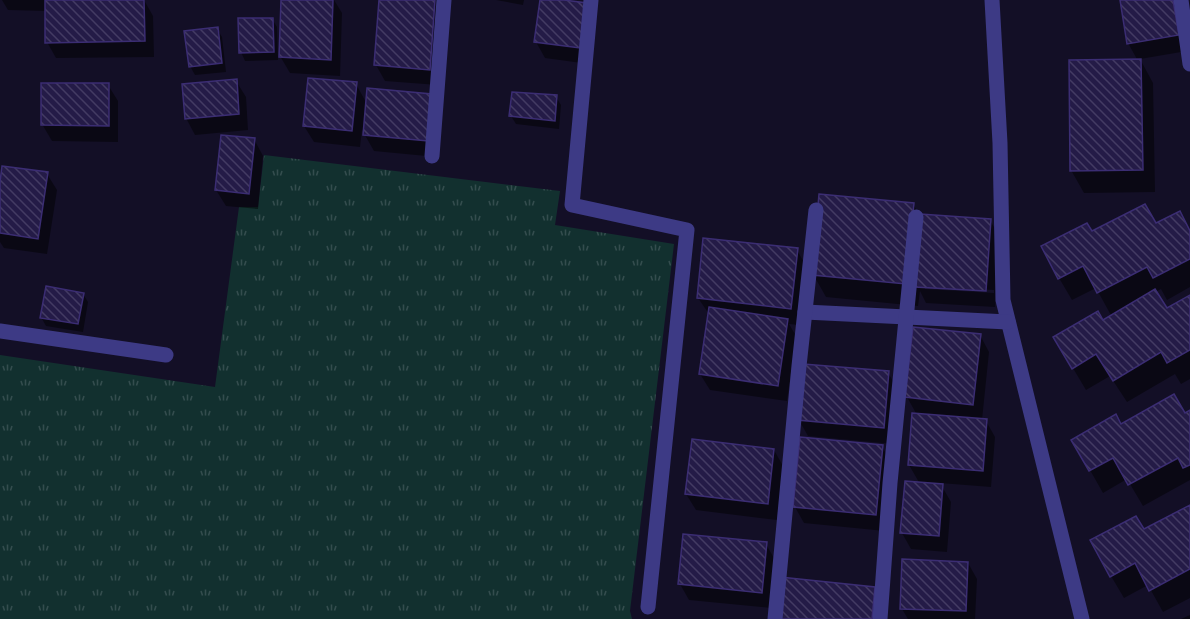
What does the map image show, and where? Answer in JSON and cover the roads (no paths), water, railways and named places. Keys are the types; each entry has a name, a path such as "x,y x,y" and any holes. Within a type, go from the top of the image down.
{"street":[{"path":"432,156 444,0"},
{"path":"591,0 572,205 687,230 648,607"},
{"path":"992,0 1000,143 1003,300 1082,619"},
{"path":"1181,0 1190,64"},
{"path":"775,619 816,210"},
{"path":"880,619 890,483 916,217"},
{"path":"805,312 1008,322"},
{"path":"0,332 166,355"}]}
